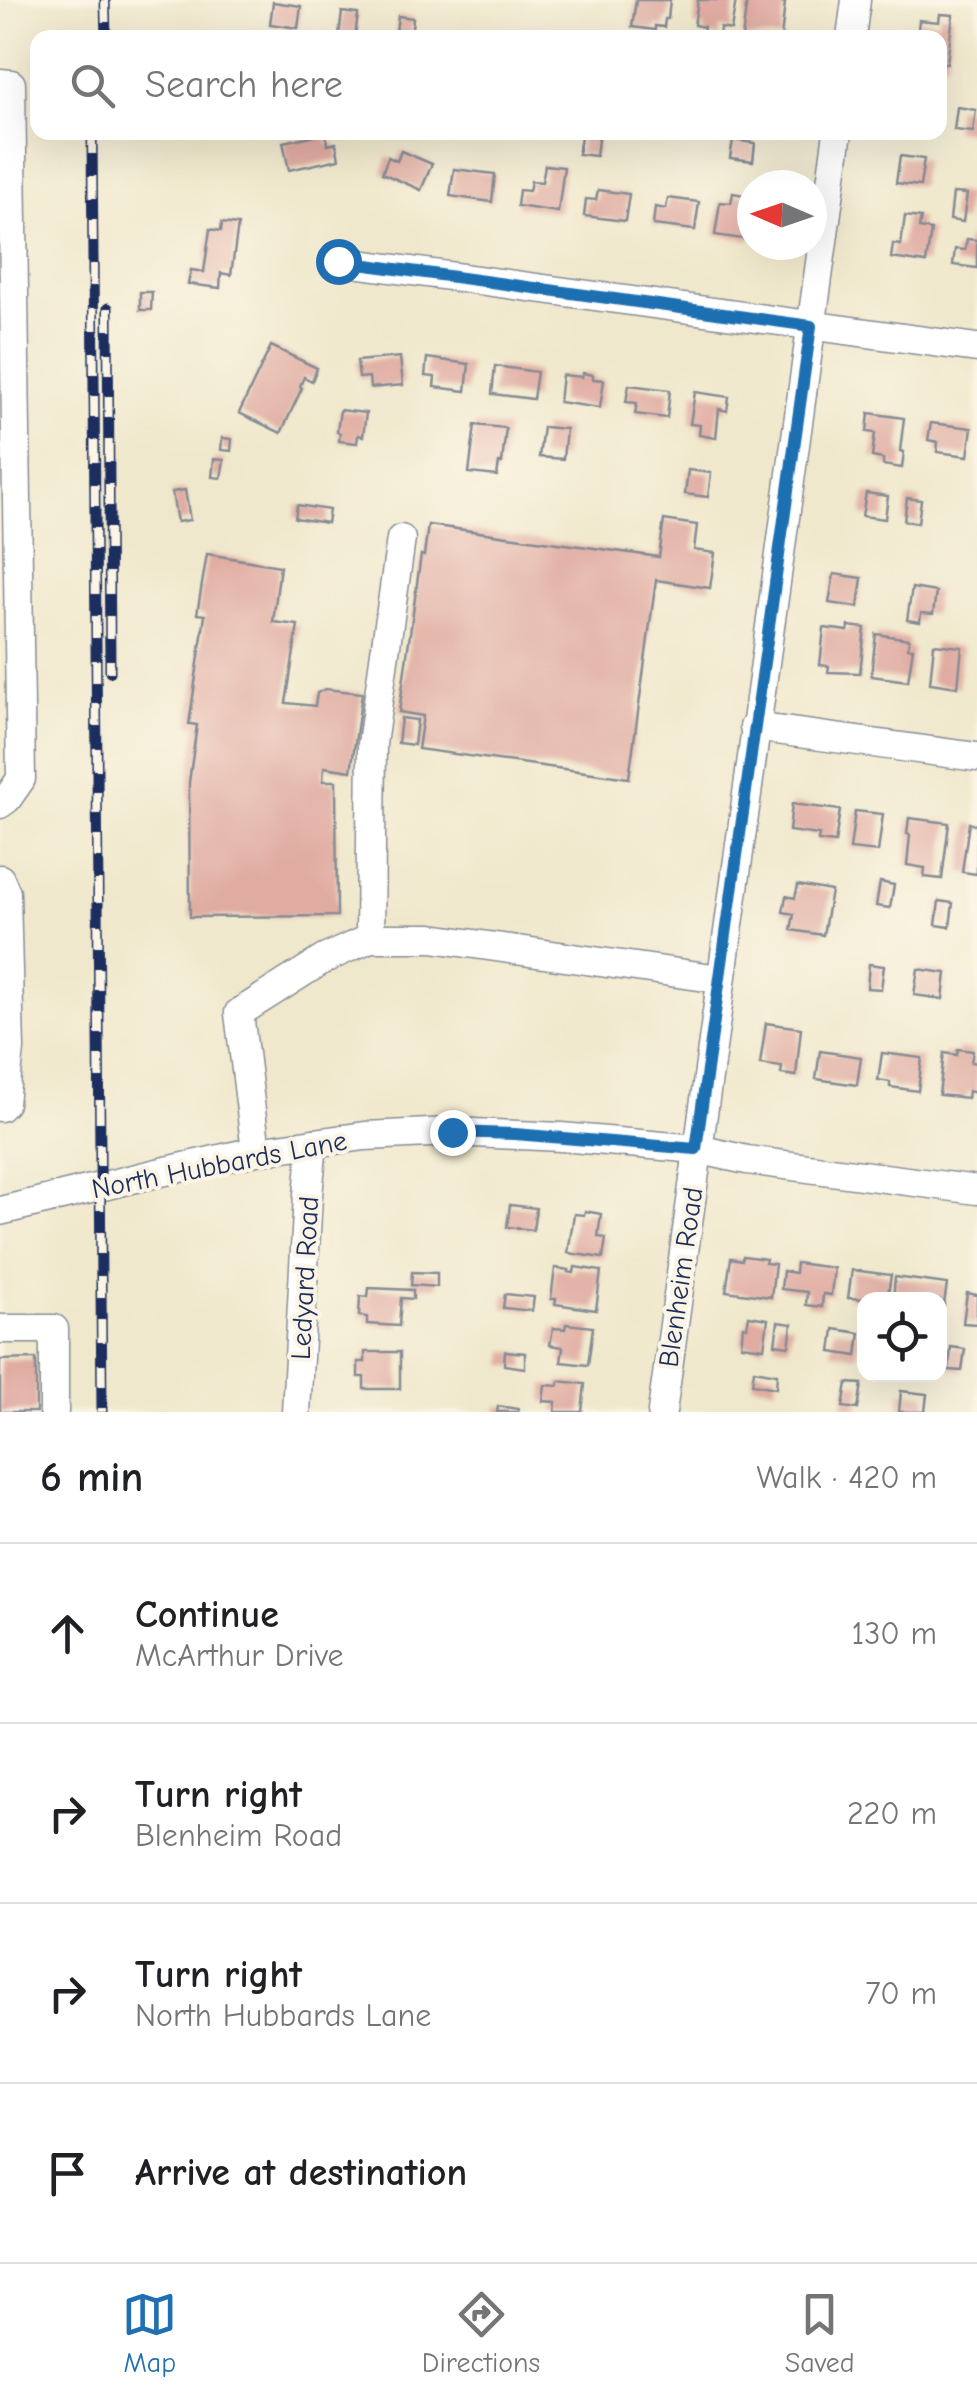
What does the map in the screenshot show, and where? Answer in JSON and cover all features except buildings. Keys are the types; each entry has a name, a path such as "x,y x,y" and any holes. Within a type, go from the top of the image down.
{"street":[{"path":"852,30 856,0"},
{"path":"0,83 11,84 21,779 0,804"},
{"name":"Blenheim Road","path":"662,1412 837,140"},
{"path":"338,261 977,348"},
{"path":"370,938 372,744 402,538"},
{"path":"754,727 977,757"},
{"path":"0,879 6,893 4,1103 0,1107"},
{"path":"256,1152 239,1014 324,959 370,938 432,938 720,979"},
{"name":"North Hubbards Lane","path":"0,1211 256,1152 365,1136 452,1132 696,1149 747,1160 977,1190"},
{"name":"Ledyard Road","path":"296,1412 313,1143"},
{"path":"0,1329 54,1329 54,1412"}],"railway":[{"path":"105,0 106,30"},
{"path":"92,140 102,1412"},
{"path":"108,308 110,672"}],"route":[{"path":"338,261 811,326 696,1149 452,1132"}]}
